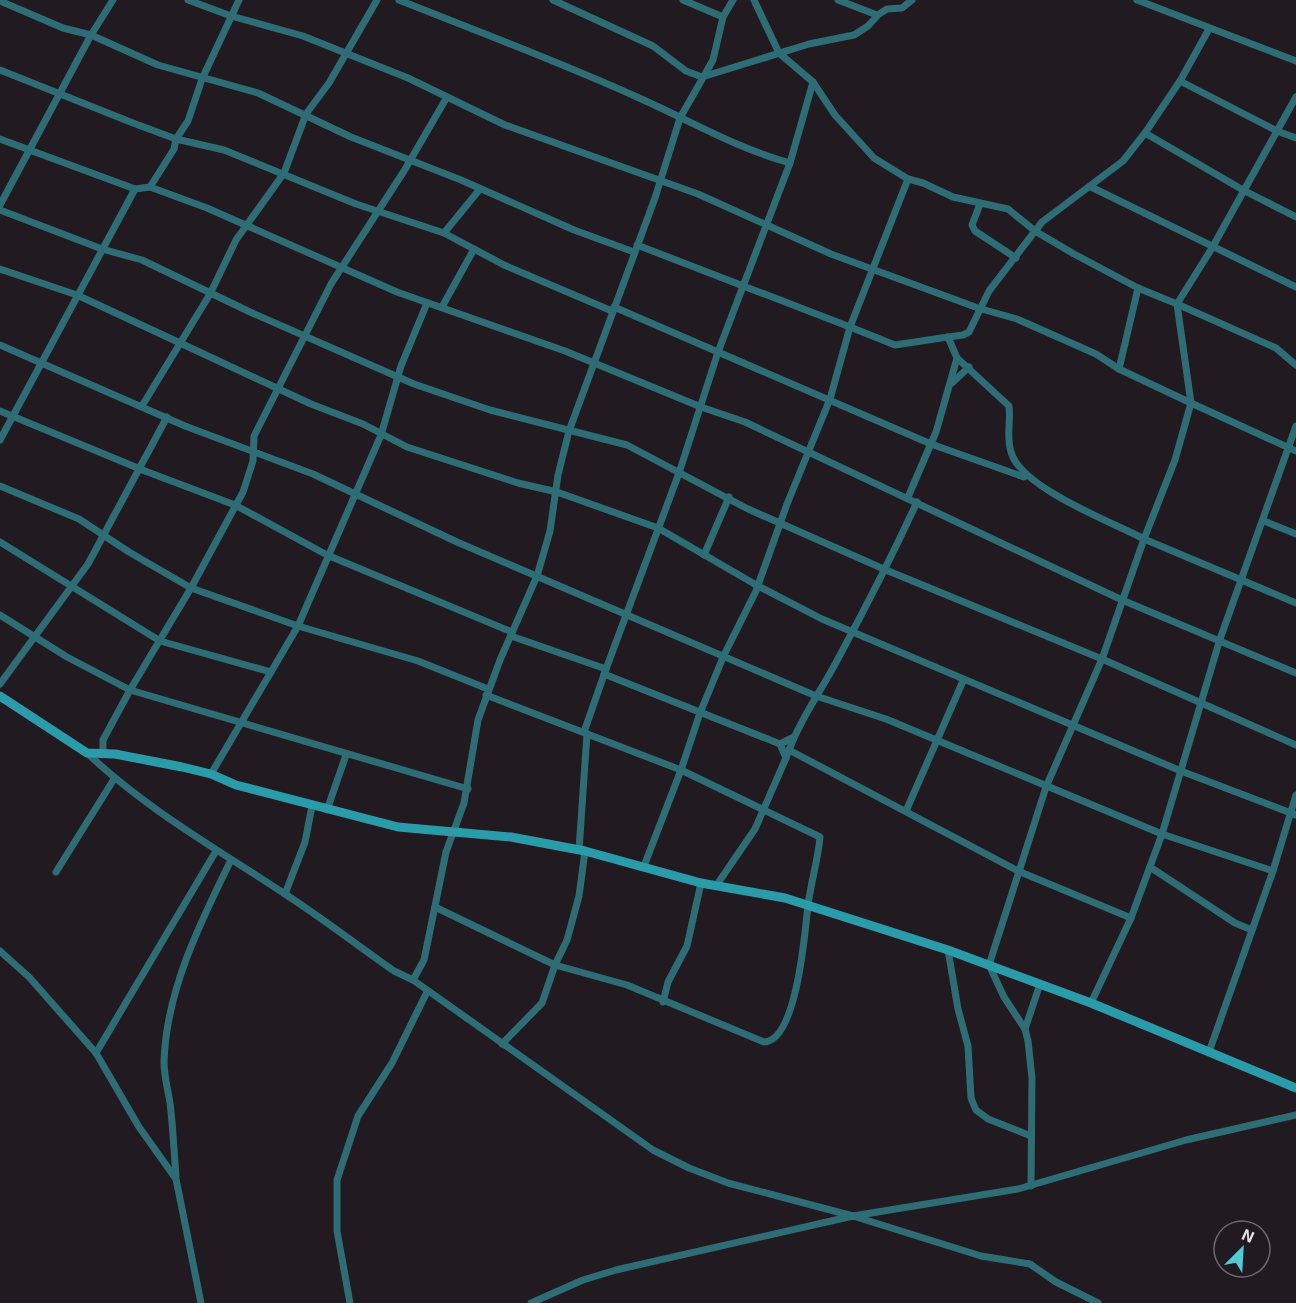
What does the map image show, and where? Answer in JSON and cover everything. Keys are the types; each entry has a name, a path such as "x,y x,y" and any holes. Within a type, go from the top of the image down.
{"street":[{"path":"0,205 91,35 113,0"},
{"path":"188,0 231,16 303,36 447,97 505,125 659,180 873,270 905,279 978,308 1017,319 1096,354 1119,369 1292,450"},
{"path":"150,187 174,149 176,139 188,121 202,79 239,0"},
{"path":"142,406 210,294 244,226 284,173 306,114 347,54 377,0"},
{"path":"399,0 531,51 639,97 761,154 790,163"},
{"path":"554,0 653,46 686,71 702,77 809,44 854,35 887,9 902,8 912,0"},
{"path":"683,0 723,17"},
{"path":"413,980 424,960 452,833 468,789 472,747 487,692 537,576 569,431 680,118 713,60 723,17 733,0"},
{"path":"754,0 779,53 813,82 859,144 874,158 908,178 953,197 1008,209 1035,231 1138,288 1276,348 1296,365"},
{"path":"838,0 878,15"},
{"path":"1137,0 1296,61"},
{"path":"0,1 63,28 91,35 158,65 258,93 351,137 411,160 574,230 745,284 895,345 963,336 969,332 978,308 1042,222 1122,162 1145,133 1180,81 1209,29"},
{"path":"0,70 176,139 224,150 377,212 444,234 504,265 718,352 931,444 1029,479"},
{"path":"1180,81 1277,131 1296,138"},
{"path":"502,1044 542,1003 555,965 567,940 579,896 585,733 644,560 679,473 718,352 790,163 813,82"},
{"path":"103,753 104,740 130,690 191,588 243,492 253,461 254,436 304,335 341,268 411,160 447,97"},
{"path":"1031,1186 1032,1078 1025,1029 1004,997 989,965 1046,787 1071,725 1102,659 1144,539 1175,460 1191,404 1177,304 1212,248 1296,97"},
{"path":"1145,133 1243,190 1296,217"},
{"path":"0,139 135,189 150,187 207,208 341,268 427,303 593,362 701,407 745,422 808,454 908,497 1122,600 1220,639 1296,673"},
{"path":"644,866 700,713 724,655 758,586 830,399 850,327 908,178"},
{"path":"1091,187 1296,287"},
{"path":"0,440 135,189"},
{"path":"444,234 480,189"},
{"path":"980,204 972,225 975,231 1016,258"},
{"path":"0,210 102,249 142,260 210,294 304,335 399,376 489,410 627,445 781,523 886,570 1102,659 1296,745"},
{"path":"442,307 474,249"},
{"path":"0,269 77,295 178,344 363,424 381,435 448,461 557,492 658,528 758,586 852,632 963,681 1181,771 1293,814"},
{"path":"1119,369 1138,288"},
{"path":"211,774 298,626 381,435 399,376 427,303"},
{"path":"948,337 957,358 1009,406 1007,433 1011,453 1019,469 1029,479 1048,492 1144,539 1296,603"},
{"path":"0,345 185,426 252,450 357,494 370,503 816,696 886,719 1162,834 1273,871"},
{"path":"908,497 931,444 952,383 957,358"},
{"path":"952,383 969,367"},
{"path":"0,411 141,470 235,505 327,555 700,713 780,744 788,754 906,811 1018,871 1131,918"},
{"path":"0,684 36,638 105,534 141,470 167,417"},
{"path":"1091,1003 1131,918 1162,834 1220,639 1292,450 1296,426"},
{"path":"0,486 79,519 105,534 129,552 191,588 298,626 418,661 585,733 681,770 820,837 808,905 803,958 785,1025 775,1038 764,1042 663,1002 627,985 555,965 435,907"},
{"path":"704,555 729,497"},
{"path":"716,886 748,841 794,737 886,570 917,502"},
{"path":"1264,521 1296,534"},
{"path":"0,542 73,585 160,641 271,672"},
{"path":"0,615 36,638 130,690 243,721 346,755 468,789"},
{"path":"906,811 963,681"},
{"path":"0,696 87,753 114,779 216,851 285,894 393,971 413,980 653,1150 688,1168 769,1195 853,1216 981,1256 1030,1264 1056,1282 1098,1303"},
{"path":"780,744 794,737"},
{"path":"87,753 115,754 211,774 236,785 398,827 511,837 582,850 701,883 808,905 948,950 1091,1003 1296,1088"},
{"path":"327,810 346,755"},
{"path":"56,872 114,779"},
{"path":"1209,1052 1293,814 1296,795"},
{"path":"285,894 305,842 312,806"},
{"path":"96,1053 216,851"},
{"path":"201,1303 176,1179 170,1104 164,1072 175,991 201,920 231,860"},
{"path":"1150,867 1235,923 1252,930"},
{"path":"663,1002 668,982 687,946 701,883"},
{"path":"948,950 958,1009 968,1046 970,1098 976,1110 988,1119 1031,1136"},
{"path":"0,951 29,976 96,1053 139,1127 176,1179"},
{"path":"1025,1029 1040,984"},
{"path":"350,1303 337,1232 337,1180 361,1109 392,1063 427,992"},
{"path":"531,1303 583,1280 616,1270 853,1216 968,1199 1031,1186 1185,1140 1296,1115"}]}
